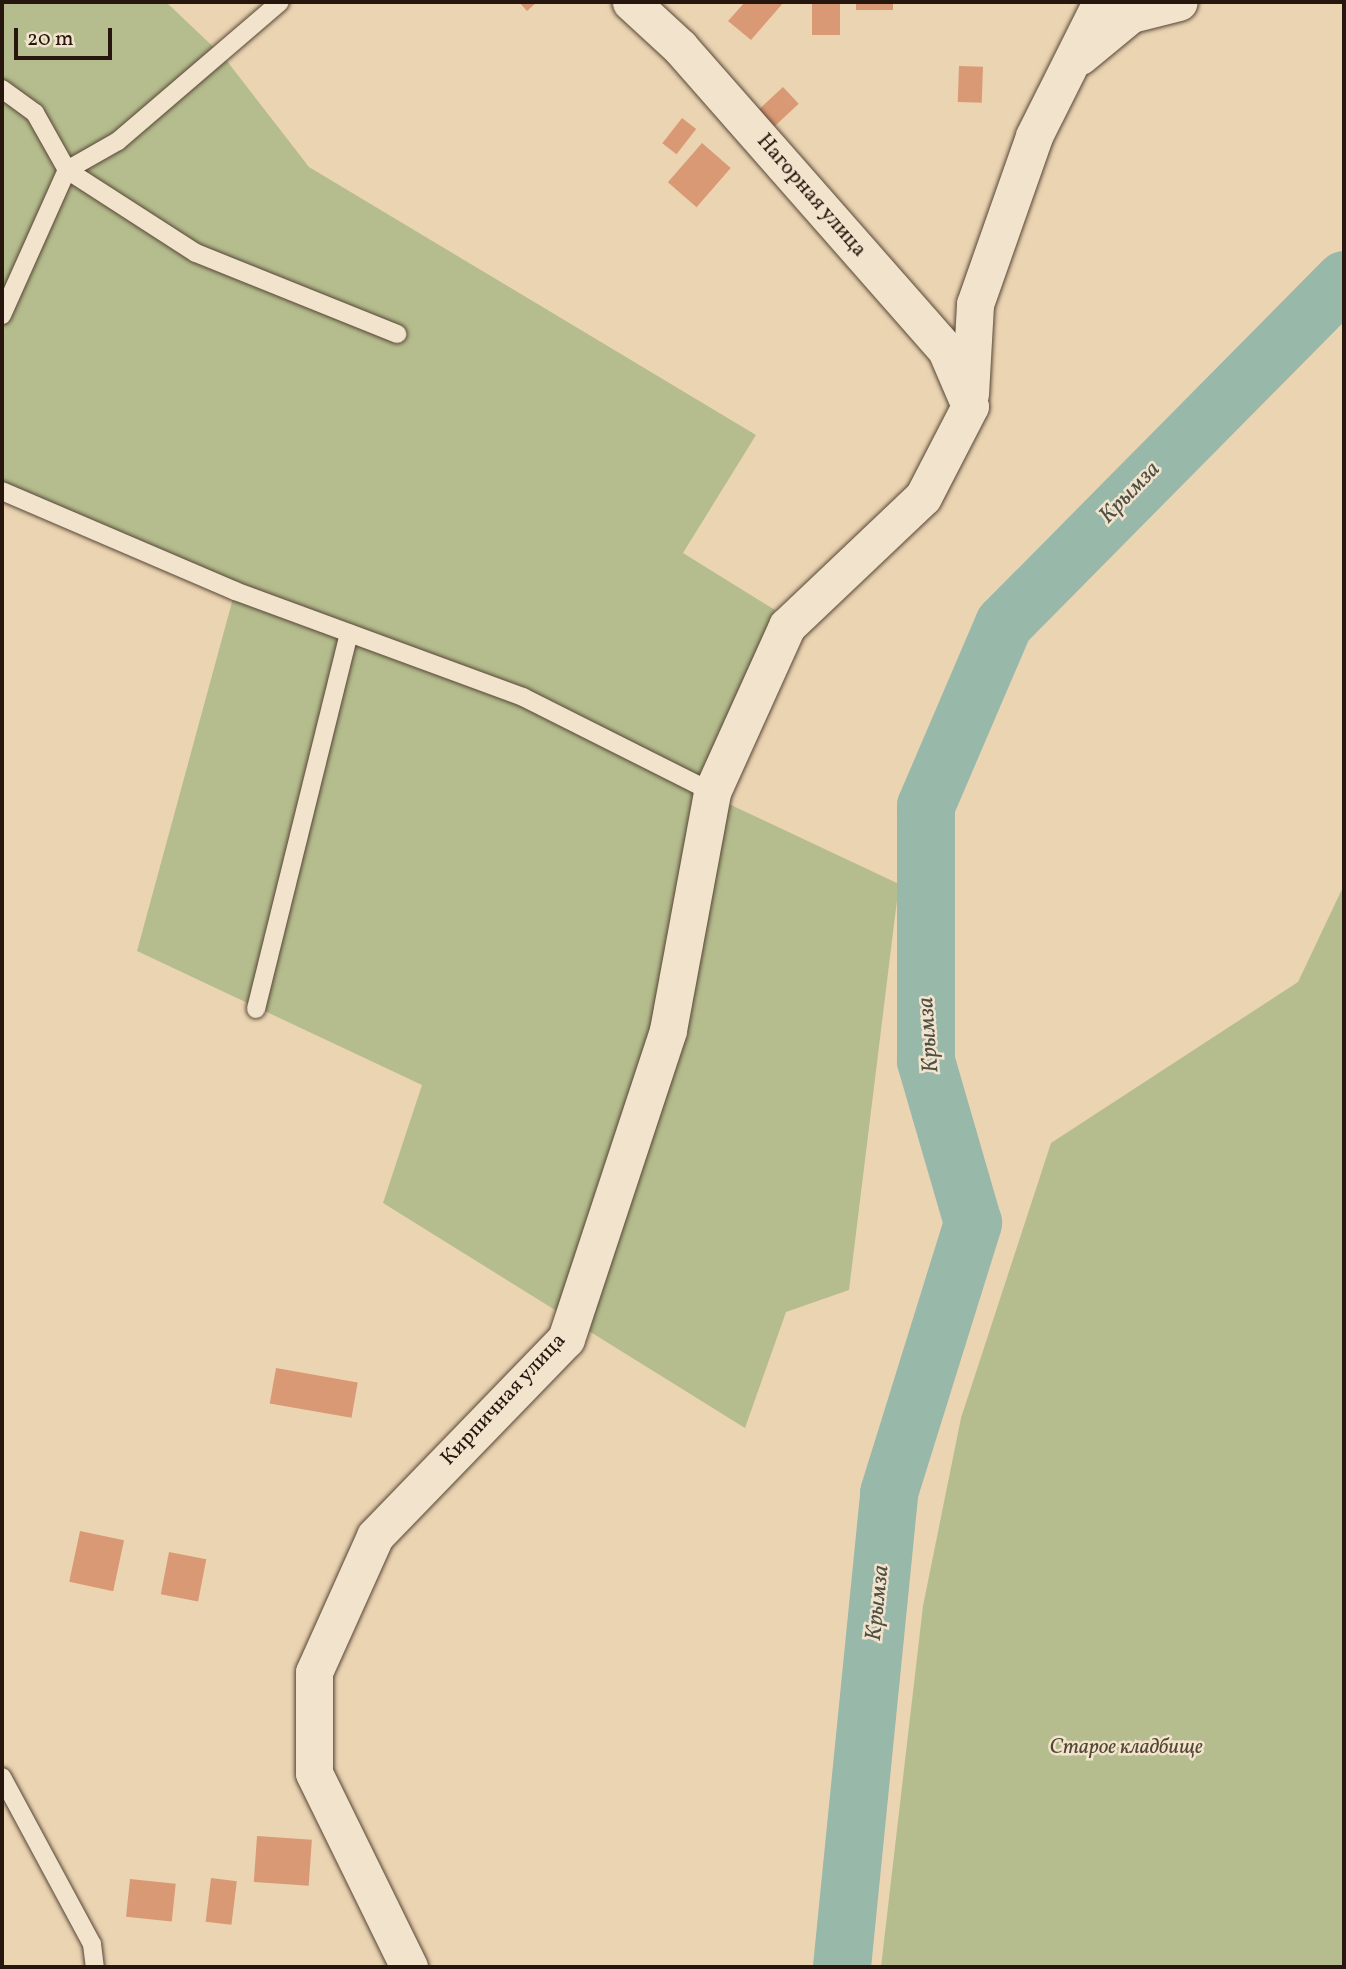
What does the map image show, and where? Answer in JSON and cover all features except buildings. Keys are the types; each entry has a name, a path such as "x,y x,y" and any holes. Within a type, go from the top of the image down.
{"street":[{"name":"Нагорная улица","path":"631,2 680,47 946,349 970,406"},
{"path":"712,792 787,626 923,497 970,406 975,304 1034,136 1101,2"},
{"path":"1069,66 1131,14 1179,2"},
{"name":"Кирпичная улица","path":"410,1967 314,1773 314,1672 375,1536 566,1339 668,1030 712,792"}],"lane":[{"path":"2,315 68,170 118,141 280,2"},
{"path":"2,89 35,113 68,170 196,253 397,334"},
{"path":"2,491 349,633 523,697 712,792"},
{"path":"256,1009 349,633"},
{"path":"2,1779 92,1944 95,1967"}],"green space":[{"path":"2,2 166,2 223,56 309,167 756,435 683,553 775,610 695,788 899,884 849,1290 786,1312 745,1428 383,1203 422,1085 137,951 235,591 2,491"},
{"name":"Старое кладбище","path":"1344,885 1344,1967 881,1967 923,1606 961,1418 1051,1143 1298,982"}],"waterway":[{"name":"Крымза","path":"842,1967 889,1493 973,1223 926,1061 926,806 1004,624 1344,280"}]}
